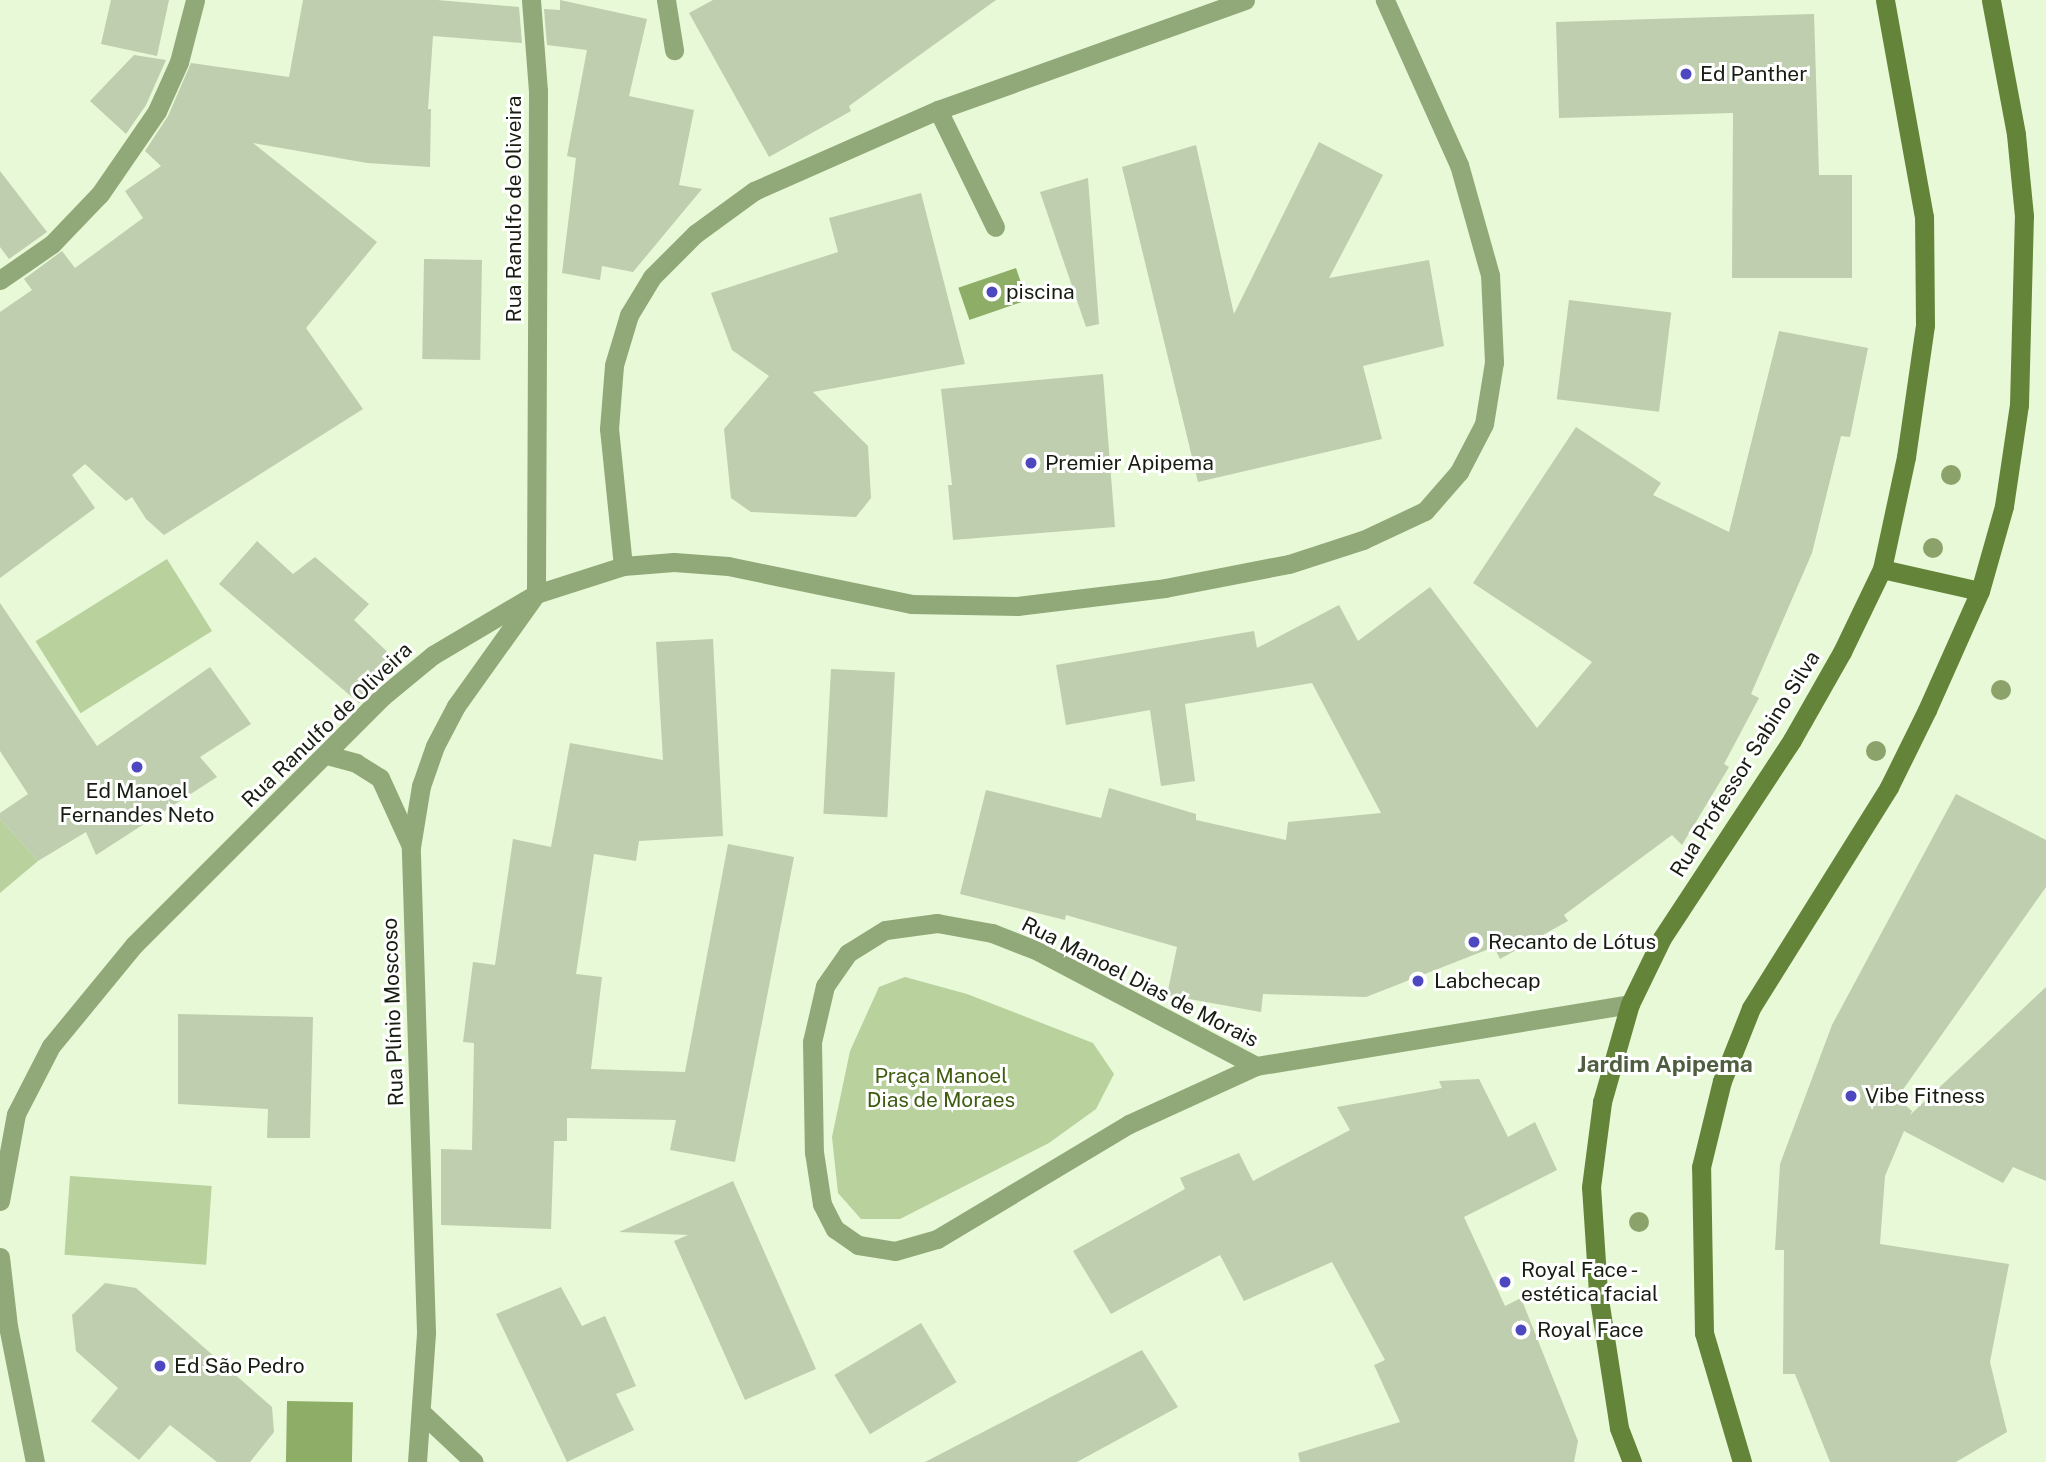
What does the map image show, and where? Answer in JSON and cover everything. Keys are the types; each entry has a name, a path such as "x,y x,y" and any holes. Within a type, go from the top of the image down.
{"main road":[{"name":"Rua Professor Sabino Silva","path":"1632,1462 1619,1428 1598,1292 1591,1187 1602,1102 1630,1004 1662,938 1799,729 1882,569 1906,457 1925,326 1924,216 1885,0"},
{"path":"1742,1462 1704,1333 1701,1167 1722,1081 1751,1008 1889,787 1980,591 2004,506 2019,405 2025,315 2024,216 2016,135 1991,0"},
{"path":"1882,569 1980,591"}],"street":[{"path":"0,280 52,244 100,194 157,111 179,62 195,0"},
{"name":"Rua Ranulfo de Oliveira","path":"0,1201 16,1114 51,1046 134,945 327,755 382,697 433,655 536,594 538,91 531,0"},
{"path":"666,0 674,50"},
{"path":"623,566 609,429 614,365 629,315 652,277 695,234 754,191 938,110 1245,0"},
{"path":"536,594 623,566 674,562 727,566 911,604 1017,606 1165,588 1289,564 1363,540 1425,511 1460,472 1483,424 1494,362 1490,275 1459,165 1385,0"},
{"path":"938,110 995,227"},
{"name":"Rua Plínio Moscoso","path":"417,1462 426,1332 411,847 421,786 435,746 456,706 536,594"},
{"path":"327,755 356,763 380,778 411,847"},
{"name":"Rua Manoel Dias de Morais","path":"1256,1066 1038,951 992,933 937,923 885,930 848,953 825,986 812,1042 814,1152 822,1203 835,1229 858,1245 895,1251 937,1239 1129,1124 1256,1066 1630,1004"},
{"path":"0,1257 8,1326 35,1462"},
{"path":"422,1413 474,1462"}],"green space":[{"path":"167,559 212,631 81,713 36,641"},
{"path":"0,819 38,861 0,893"},
{"name":"Praça Manoel Dias de Moraes","path":"905,977 967,994 1093,1043 1114,1074 1096,1109 1049,1143 900,1219 861,1219 838,1193 832,1137 850,1051 879,987"},
{"path":"70,1176 212,1186 206,1265 64,1255"}],"shaded area":[{"name":"piscina","path":"1016,268 1027,300 969,320 958,288"},
{"path":"287,1401 353,1402 352,1462 286,1462"}],"building":[{"path":"111,0 169,0 157,56 101,44"},
{"path":"303,0 437,0 519,7 522,43 433,36 428,109 431,109 430,167 367,163 253,143 377,242 306,328 363,409 164,535 146,519 132,497 126,501 85,464 72,475 95,508 0,578 0,312 32,290 24,279 62,251 75,268 143,218 125,191 161,166 145,151 168,116 191,63 289,77"},
{"path":"560,0 647,19 629,96 694,110 679,185 702,189 633,272 602,266 600,280 562,273 576,158 567,156 587,50 547,45 544,9 560,10"},
{"path":"713,0 996,0 849,106 851,111 769,157 689,13"},
{"path":"1814,14 1819,175 1852,175 1852,278 1732,278 1733,113 1559,118 1556,22"},
{"path":"134,55 166,60 146,105 126,134 90,101"},
{"path":"1319,142 1383,175 1329,278 1429,260 1444,346 1363,366 1382,439 1198,482 1122,167 1196,145 1234,314"},
{"path":"0,171 47,232 9,259 0,247"},
{"path":"1088,178 1099,324 1086,327 1040,192"},
{"path":"921,193 965,364 813,392 868,446 871,498 856,517 751,512 731,498 724,429 769,376 732,350 711,293 838,252 829,218"},
{"path":"424,259 482,260 480,360 422,359"},
{"path":"1569,300 1671,313 1659,412 1557,399"},
{"path":"1779,331 1868,348 1850,437 1841,436 1812,553 1751,694 1759,698 1724,764 1729,767 1682,845 1672,835 1564,915 1568,921 1500,959 1494,947 1366,997 1263,994 1261,1012 1167,995 1177,947 1066,915 1065,920 960,894 986,790 1101,818 1109,788 1196,814 1196,820 1286,840 1288,822 1381,813 1312,683 1185,704 1195,781 1161,786 1150,710 1066,725 1056,665 1254,631 1257,648 1339,605 1358,641 1430,587 1537,728 1592,662 1473,583 1576,427 1661,483 1653,495 1729,532"},
{"name":"Premier Apipema","path":"1103,374 1115,527 953,540 948,485 952,485 941,389"},
{"path":"257,541 293,574 315,557 369,604 354,620 400,664 359,703 219,584"},
{"name":"Ed Manoel Fernandes Neto","path":"0,603 97,746 210,667 251,724 200,757 217,777 96,855 86,832 38,861 0,819 0,813 28,794 0,751"},
{"path":"713,639 723,836 639,841 636,861 594,854 576,974 602,977 591,1069 685,1072 728,844 794,857 735,1162 670,1150 676,1120 567,1118 567,1141 554,1141 551,1229 441,1225 441,1149 472,1150 474,1043 463,1042 473,962 495,965 513,839 551,847 570,743 663,760 656,642"},
{"path":"831,669 895,672 887,817 823,814"},
{"path":"1956,794 2046,840 2046,887 1897,1098 1912,1111 1910,1115 2046,987 2046,1181 2013,1167 2003,1183 1904,1131 1885,1176 1880,1244 2009,1264 1990,1362 2007,1432 1956,1462 1830,1462 1795,1374 1783,1374 1784,1250 1775,1250 1780,1164 1832,1025"},
{"path":"178,1014 313,1017 310,1138 267,1138 268,1109 178,1104"},
{"path":"1479,1079 1508,1137 1535,1122 1557,1170 1464,1217 1505,1306 1521,1298 1578,1441 1574,1462 1300,1462 1298,1453 1400,1422 1374,1365 1385,1360 1332,1262 1244,1301 1220,1255 1111,1314 1073,1251 1185,1189 1180,1178 1239,1153 1253,1181 1350,1130 1337,1107 1442,1088 1439,1081"},
{"path":"733,1181 816,1369 745,1400 674,1241 688,1235 619,1232"},
{"name":"Ed São Pedro","path":"105,1283 136,1288 272,1407 274,1432 250,1462 217,1462 170,1425 139,1460 91,1421 118,1388 76,1351 72,1315"},
{"path":"561,1287 582,1326 605,1316 636,1386 616,1394 634,1430 567,1462 496,1314"},
{"path":"921,1323 957,1382 870,1434 834,1375"},
{"path":"1142,1350 1178,1407 1077,1462 925,1462"}],"place":[{"name":"Ed Panther","path":"1686,74"},
{"name":"piscina","path":"992,292"},
{"name":"Premier Apipema","path":"1031,463"},
{"name":"Ed Manoel Fernandes Neto","path":"137,767"},
{"name":"Recanto de Lótus","path":"1474,942"},
{"name":"Labchecap","path":"1418,981"},
{"name":"Vibe Fitness","path":"1851,1096"},
{"name":"Royal Face - estética facial","path":"1505,1282"},
{"name":"Royal Face","path":"1521,1330"},
{"name":"Ed São Pedro","path":"160,1366"}],"district":[{"name":"Jardim Apipema","path":"1665,1064"}]}
